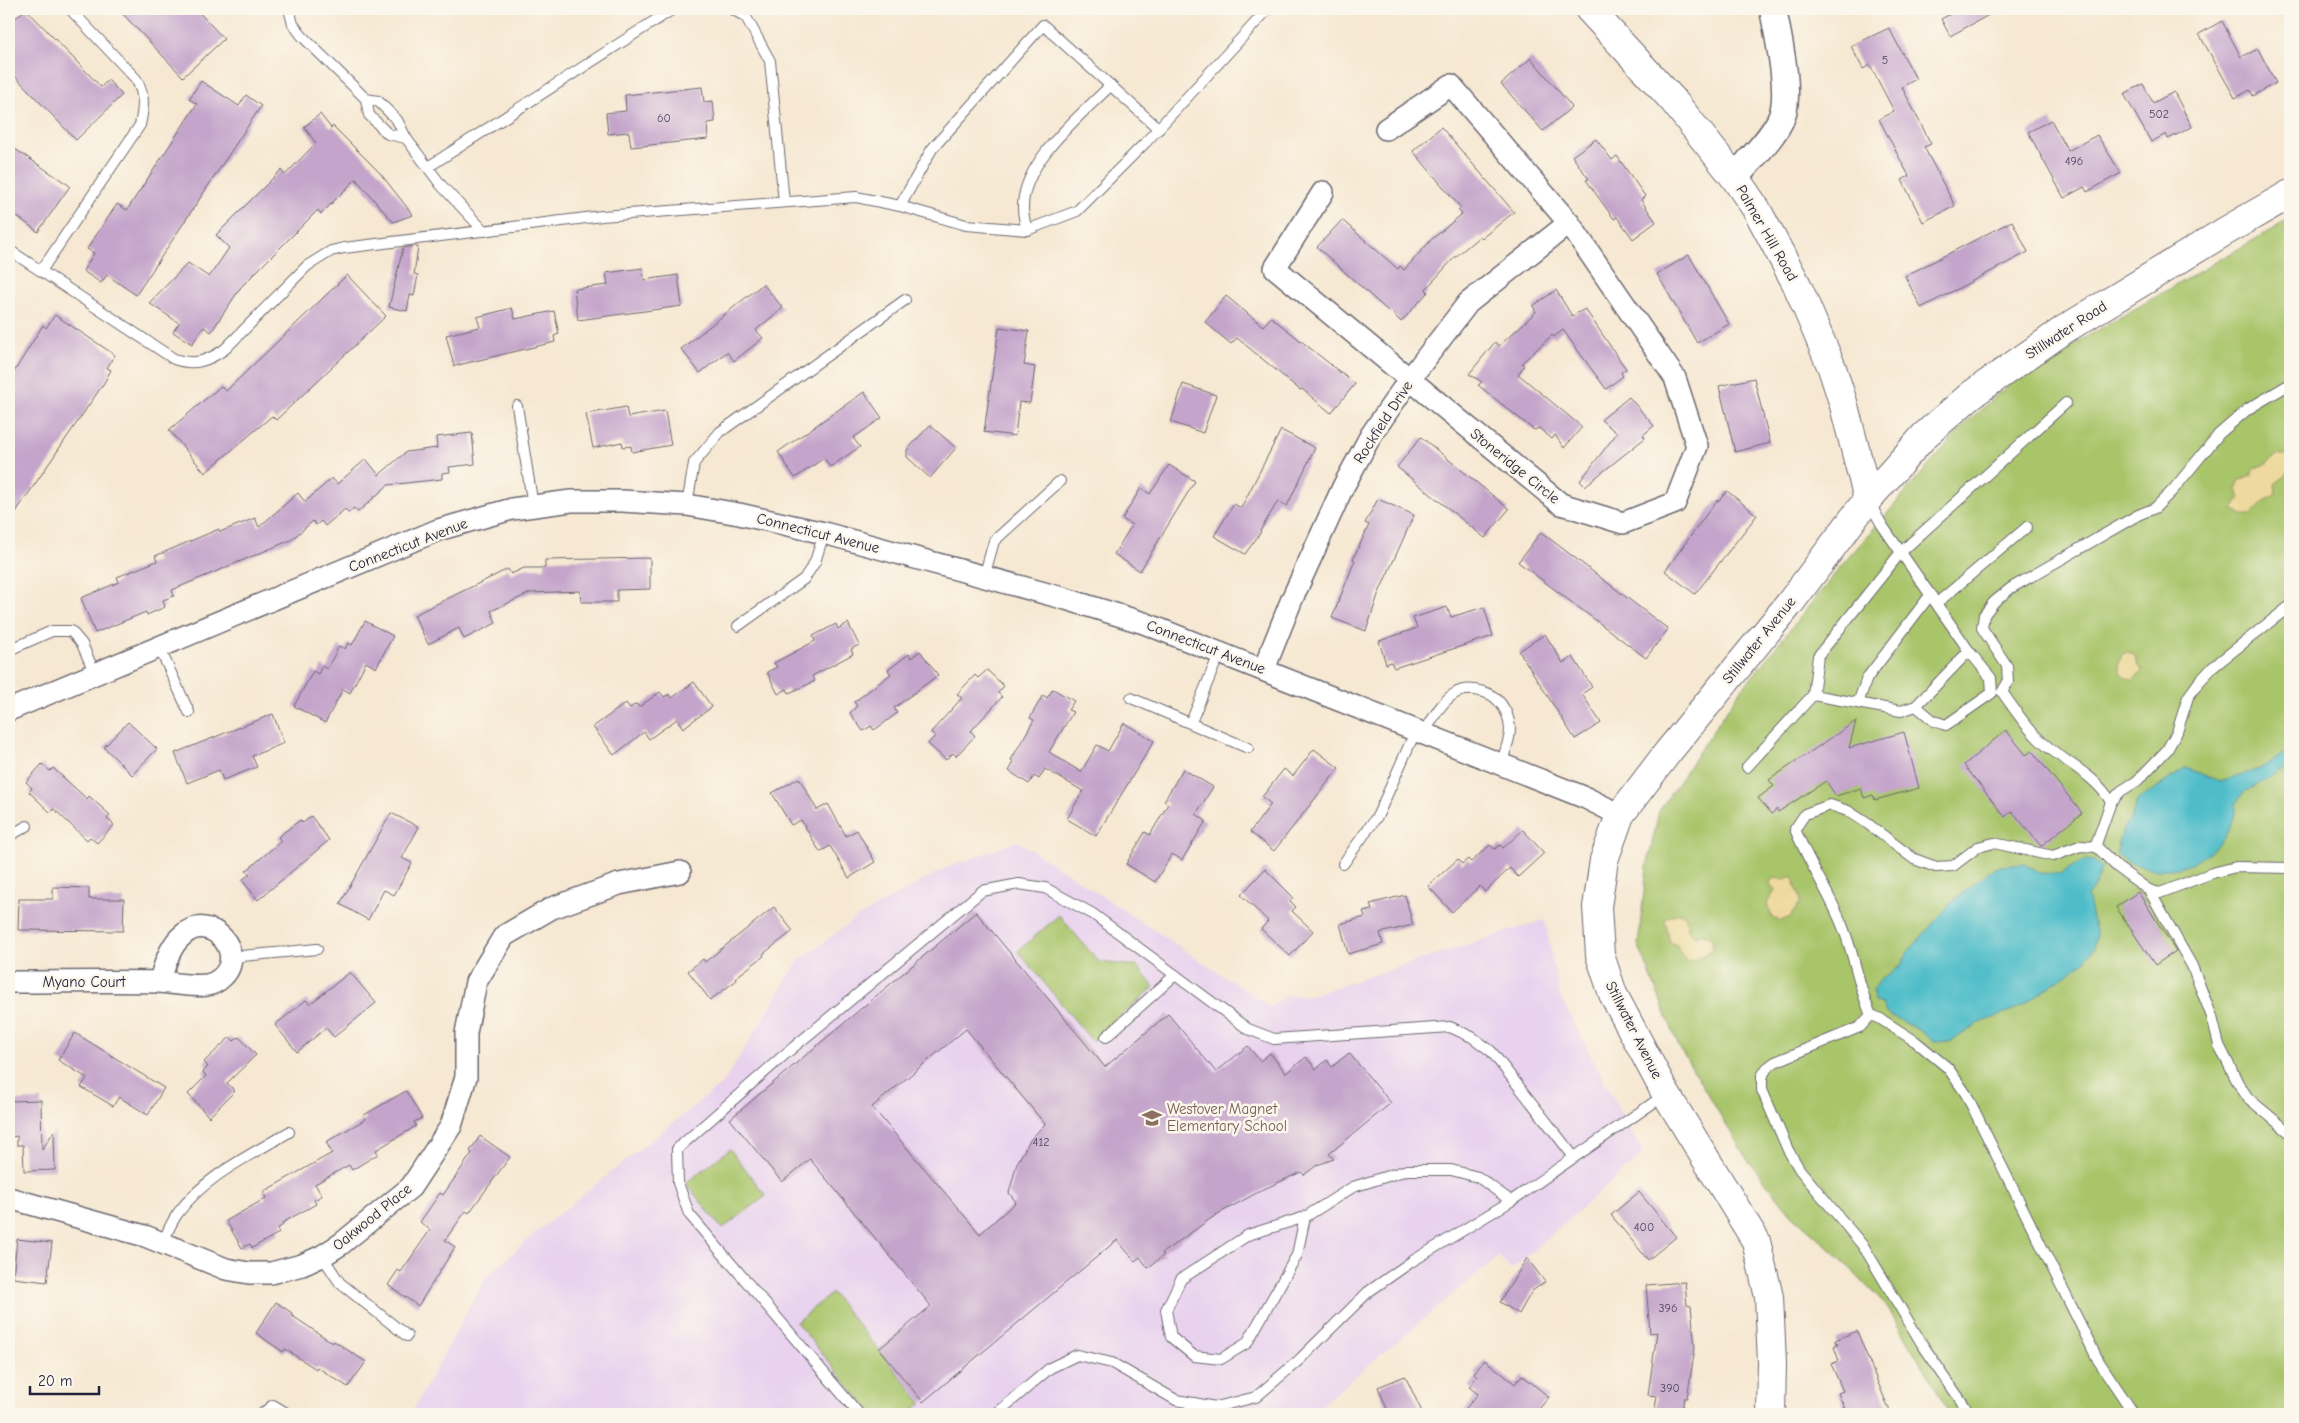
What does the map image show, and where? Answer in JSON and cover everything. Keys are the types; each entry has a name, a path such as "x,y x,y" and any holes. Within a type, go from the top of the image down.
{"main road":[{"name":"Palmer Hill Road","path":"1590,9 1672,99 1735,178 1757,210 1797,286 1817,329 1843,402 1868,499"},
{"name":"Stillwater Road","path":"1868,499 1925,435 1995,378 2065,329 2290,194"},
{"name":"Stillwater Avenue","path":"1771,1414 1772,1362 1769,1297 1756,1241 1666,1094 1613,994 1600,955 1597,906 1602,870 1620,815 1668,752 1790,603 1868,499"}],"street":[{"path":"1735,178 1782,117 1785,100 1782,62 1774,9"},
{"name":"Stoneridge Circle","path":"1323,192 1275,268 1561,504 1623,523 1675,503 1697,446 1675,378 1569,222 1451,85 1386,129"},
{"name":"Rockfield Drive","path":"1264,669 1292,599 1343,487 1371,435 1409,380 1468,303 1569,222"},
{"name":"Connecticut Avenue","path":"9,710 438,530 512,509 580,501 687,505 739,514 824,533 1144,623 1420,731 1586,798 1620,815"},
{"name":"Oakwood Place","path":"9,1198 145,1236 226,1269 249,1273 271,1272 302,1266 341,1244 410,1188 451,1126 466,1077 466,1033 476,982 504,936 552,908 619,884 680,872"},
{"path":"159,982 174,946 182,935 192,928 203,927 216,931 227,941 231,957"},
{"name":"Myano Court","path":"9,982 159,982 209,985 220,979 228,971 231,957"}],"lane":[{"path":"41,271 135,135 140,125 144,108 143,92 136,79 70,9"},
{"path":"289,9 293,24 302,36 366,99 369,115 388,134 406,138"},
{"path":"428,167 673,9"},
{"path":"732,9 746,17 770,61 784,202"},
{"path":"9,250 174,359 195,363 215,356 225,349 307,266 330,251 602,216 856,197 900,206 966,225 1027,230 1077,211 1159,129 1268,9"},
{"path":"900,206 932,149 1043,25 1159,129"},
{"path":"1027,230 1023,207 1028,180 1040,158 1110,86"},
{"path":"366,99 378,101 397,120 406,138 428,167 484,231"},
{"path":"687,505 694,463 720,432 905,300"},
{"path":"1916,706 1934,721 1946,724 1997,693 2008,682 2007,666 1982,628 1984,615 1994,602 2035,573 2138,515 2155,508 2173,490 2219,434 2248,409 2290,384"},
{"path":"1747,767 1812,695 1818,656 1902,552 2066,404"},
{"path":"517,406 533,506"},
{"path":"984,577 994,541 1060,481"},
{"path":"1868,499 1882,525 1969,651 1991,678 1997,693 2036,736 2103,788 2111,802"},
{"path":"1937,603 2026,527"},
{"path":"738,626 804,579 815,562 824,533"},
{"path":"1858,703 1867,678 1931,594"},
{"path":"2095,847 2111,802 2122,791 2137,781 2167,750 2177,732 2188,697 2199,682 2213,667 2290,606"},
{"path":"9,650 52,631 71,631 82,644 95,674"},
{"path":"159,647 189,712"},
{"path":"1812,695 1901,712 1916,706 1969,651"},
{"path":"1191,722 1220,652"},
{"path":"1343,864 1378,815 1420,731 1442,704 1456,693 1473,688 1491,694 1502,704 1508,719 1510,736 1501,764"},
{"path":"1131,698 1191,722 1248,748"},
{"path":"2134,1414 2098,1360 1999,1165 1984,1128 1966,1094 1948,1068 1932,1054 1879,1018 1870,1015 1862,996 1856,965 1844,930 1832,901 1802,847 1795,829 1805,814 1830,805 1848,811 1914,859 1936,867 1953,866 1978,847 1994,843 2053,856 2080,846 2095,847 2131,879 2149,890 2160,893 2212,872 2236,867 2290,868"},
{"path":"9,836 27,826"},
{"path":"859,1414 690,1214 678,1183 677,1149 783,1056 982,891 1018,884 1045,888 1093,914 1248,1029 1274,1039 1450,1028 1472,1037 1491,1052 1574,1157"},
{"path":"2149,890 2192,966 2212,1017 2219,1045 2238,1083 2248,1098 2290,1133"},
{"path":"231,957 317,949"},
{"path":"1106,1038 1175,975"},
{"path":"1870,1015 1860,1027 1775,1062 1767,1068 1762,1076 1762,1090 1788,1150 1800,1170 1864,1247 1922,1344 1970,1414"},
{"path":"996,1414 1050,1368 1078,1355 1112,1363 1176,1400 1216,1407 1256,1396 1299,1360 1368,1292 1411,1262 1511,1201 1666,1094"},
{"path":"162,1244 177,1214 194,1195 221,1174 289,1132"},
{"path":"1305,1217 1297,1255 1247,1343 1221,1358 1194,1356 1171,1337 1166,1310 1181,1279 1248,1235 1305,1217 1353,1187 1407,1170 1451,1170 1478,1177 1511,1201"},
{"path":"322,1256 340,1283 407,1336"},
{"path":"1187,1414 1194,1404"},
{"path":"262,1414 273,1405 288,1414"}],"shaded area":[{"name":"Westover Magnet Elementary School","path":"1018,841 1271,1007 1285,996 1311,995 1545,920 1560,997 1643,1154 1511,1270 1499,1256 1310,1414 411,1414 486,1277 534,1234 724,1082 798,961 858,917 944,869"}],"green space":[{"path":"2290,219 2290,1414 1951,1414 1887,1307 1832,1250 1792,1215 1747,1159 1679,1047 1638,944 1647,867 1659,811 1735,698 1842,565 1965,424 2017,377"},
{"path":"1059,915 1099,962 1137,966 1154,987 1092,1041 1018,951"},
{"path":"730,1149 766,1196 722,1229 686,1183"},
{"path":"832,1293 922,1403 908,1414 872,1414 796,1322"}],"sand":[{"path":"2276,454 2286,456 2290,462 2290,467 2283,478 2275,484 2276,495 2264,501 2251,515 2242,515 2233,510 2240,498 2237,490 2239,481 2251,476 2254,468 2268,464"},
{"path":"2128,652 2135,656 2137,665 2142,671 2133,680 2125,677 2119,667 2122,654"},
{"path":"1792,876 1801,901 1790,917 1781,921 1772,918 1767,903 1775,891 1770,885 1771,880 1776,878 1782,880"},
{"path":"1679,913 1684,915 1689,932 1695,937 1703,933 1712,939 1712,949 1692,961 1684,958 1677,945 1670,942 1665,920"}],"water":[{"path":"2290,750 2290,766 2245,792 2235,804 2233,821 2228,832 2218,844 2198,860 2177,868 2159,869 2131,863 2116,854 2123,828 2131,818 2137,801 2186,768 2220,781 2260,769"},
{"path":"2086,860 2094,861 2101,867 2096,885 2087,896 2096,936 2094,947 2084,962 2020,1007 1978,1024 1952,1041 1934,1042 1922,1032 1886,1013 1882,1004 1874,1002 1873,990 1881,979 1901,966 1907,953 1952,902 1989,871 2001,866 2025,864 2041,873 2059,874"}],"building":[{"path":"26,9 101,87 108,80 122,95 76,140 9,70 9,24"},
{"path":"118,9 196,9 224,39 183,77"},
{"path":"1960,9 2000,9 1950,36 1941,19"},
{"path":"2222,21 2241,57 2258,49 2276,83 2253,96 2250,90 2235,98 2199,34"},
{"path":"1889,28 1916,79 1902,87 1931,144 1924,147 1955,206 1923,222 1902,180 1909,176 1879,119 1894,111 1870,65 1863,69 1851,46"},
{"path":"1531,58 1572,107 1543,131 1501,84"},
{"path":"201,81 239,106 246,95 261,106 136,295 107,275 101,283 83,271 94,253 87,249 117,204 127,210 197,104 189,99"},
{"path":"2143,84 2153,103 2174,92 2192,127 2168,139 2166,134 2151,142 2124,94"},
{"path":"702,87 704,102 713,101 715,122 707,123 708,139 631,147 629,132 608,134 606,113 626,111 625,95"},
{"path":"320,114 331,128 333,126 380,173 413,215 393,222 356,179 321,214 318,210 241,287 211,332 204,327 192,344 173,332 179,323 149,303 188,263 209,277 229,248 216,235 281,170 285,175 316,143 304,127"},
{"path":"2051,120 2068,151 2097,135 2121,173 2087,192 2084,187 2064,198 2028,132"},
{"path":"1441,127 1514,212 1482,238 1480,236 1453,259 1426,289 1428,292 1401,322 1317,247 1342,220 1398,269 1400,266 1404,270 1432,239 1462,214 1458,210 1461,208 1413,151"},
{"path":"1596,139 1612,160 1617,156 1645,196 1641,200 1656,222 1633,239 1617,217 1614,219 1586,180 1589,179 1572,156"},
{"path":"9,145 70,186 38,232 9,210"},
{"path":"2012,221 2028,252 1921,308 1905,276"},
{"path":"418,247 414,274 418,275 414,296 410,295 407,311 389,307 403,248"},
{"path":"1689,255 1729,324 1697,343 1657,274"},
{"path":"643,268 644,280 678,275 682,306 578,320 574,289 608,285 606,273"},
{"path":"347,275 386,316 276,420 272,416 205,473 169,430 221,386 226,391"},
{"path":"763,284 783,308 756,330 763,338 734,361 727,352 700,373 681,349"},
{"path":"1556,290 1572,316 1585,309 1626,369 1621,372 1623,376 1606,389 1563,330 1554,337 1552,335 1522,363 1524,366 1518,374 1582,427 1564,448 1555,435 1552,439 1539,428 1534,430 1478,385 1482,382 1469,374 1495,342 1499,346 1536,312 1533,306"},
{"path":"1226,296 1263,326 1271,317 1355,384 1331,413 1237,338 1231,344 1205,322"},
{"path":"512,308 515,319 554,311 559,334 554,336 555,342 454,366 446,335 480,327 477,317"},
{"path":"55,315 115,355 107,368 111,370 104,383 9,522 9,380 43,325 46,328"},
{"path":"999,327 1029,331 1024,365 1035,367 1030,403 1019,402 1015,436 984,432"},
{"path":"1754,378 1770,443 1735,452 1719,386"},
{"path":"1183,384 1216,395 1203,433 1171,422"},
{"path":"864,392 882,418 853,438 860,447 830,467 824,458 795,478 778,452"},
{"path":"1629,397 1654,426 1643,435 1645,438 1585,486 1580,481 1617,433 1601,420"},
{"path":"626,407 628,417 665,411 671,445 632,452 631,446 623,447 622,442 593,448 586,414"},
{"path":"930,425 956,448 930,478 907,457 907,450"},
{"path":"1281,430 1315,448 1287,506 1278,501 1261,532 1245,554 1214,536 1234,504 1241,508"},
{"path":"472,433 475,464 449,467 450,472 442,473 442,479 388,485 358,512 354,508 348,513 345,509 325,526 321,521 316,525 313,521 291,540 172,590 174,596 163,600 165,607 147,615 146,612 95,633 81,598 119,582 117,577 157,561 155,556 219,529 220,532 255,518 259,527 298,493 305,502 332,478 337,484 366,459 379,475 406,452 437,448 436,437"},
{"path":"1421,437 1509,509 1485,538 1397,467"},
{"path":"1169,465 1195,481 1140,571 1114,554 1132,525 1122,519 1141,488 1150,494"},
{"path":"1727,491 1757,515 1695,594 1665,571 1717,500 1718,502"},
{"path":"1378,499 1414,515 1378,595 1366,631 1332,618 1355,560 1353,559 1369,525 1365,523"},
{"path":"1541,532 1668,629 1646,658 1518,562"},
{"path":"650,558 650,589 617,590 617,602 581,602 580,591 530,593 491,611 496,623 464,639 459,628 428,644 414,615 508,569 511,574 524,568 545,568 545,560"},
{"path":"1447,607 1451,617 1484,607 1493,636 1394,668 1391,662 1386,664 1379,641 1417,628 1413,618"},
{"path":"365,621 393,636 376,668 366,662 350,693 343,689 325,723 294,706 313,671 318,674 322,666 327,669 339,646 345,649 348,643 352,645"},
{"path":"848,623 859,645 851,649 853,654 812,676 815,681 789,693 787,689 778,694 767,672 777,667 774,663 815,641 813,636 836,624 838,629"},
{"path":"1545,634 1563,663 1573,657 1592,687 1582,694 1601,723 1575,739 1519,651"},
{"path":"920,651 938,675 894,708 897,713 883,724 874,730 871,726 863,731 850,713 857,706 854,702 891,674 888,670 909,654 911,658"},
{"path":"987,670 1004,686 998,693 1002,697 971,731 975,736 956,756 953,753 946,760 928,744 935,736 931,732 962,698 957,694 975,675 978,678"},
{"path":"694,682 712,707 683,728 677,719 649,739 644,732 614,755 593,727 626,703 630,708 636,704 639,707 660,692 664,697 669,694 672,698"},
{"path":"1053,689 1074,701 1068,710 1073,712 1049,752 1081,772 1097,745 1108,751 1124,723 1154,741 1096,836 1067,819 1083,791 1045,769 1039,779 1034,776 1029,784 1009,771 1014,762 1011,760 1034,720 1030,718 1043,695 1047,698"},
{"path":"273,714 284,743 252,756 257,767 223,780 219,770 187,783 175,753"},
{"path":"1856,721 1849,748 1904,732 1919,788 1875,800 1873,795 1864,798 1861,788 1836,796 1826,781 1778,812 1777,809 1771,814 1758,798 1774,786 1769,780"},
{"path":"128,722 157,749 132,775 104,747"},
{"path":"2006,730 2026,755 2032,751 2082,813 2041,846 2012,811 2005,817 1964,765"},
{"path":"1314,749 1339,768 1274,851 1250,832 1271,804 1262,797 1284,769 1293,776"},
{"path":"42,764 50,771 53,768 87,799 89,796 110,815 107,819 114,825 97,843 90,837 87,840 54,809 50,812 29,792 32,788 26,782"},
{"path":"1183,769 1213,787 1196,814 1206,821 1182,860 1172,854 1155,882 1126,864 1145,832 1150,835 1168,804 1164,801"},
{"path":"799,778 817,810 828,804 846,836 857,830 875,862 849,878 830,846 820,852 801,820 791,825 772,793"},
{"path":"391,813 419,827 402,858 412,863 394,895 384,890 368,920 340,904"},
{"path":"311,816 329,840 258,900 242,880 250,874 246,871 281,841 278,837 300,820 303,823"},
{"path":"1523,830 1544,853 1518,877 1510,868 1485,892 1480,886 1452,912 1428,886 1458,859 1462,864 1468,859 1471,862 1490,845 1495,849 1500,845 1503,848"},
{"path":"1265,869 1293,897 1290,901 1296,907 1292,911 1313,931 1290,956 1261,929 1268,921 1241,895"},
{"path":"53,887 89,888 89,899 124,899 123,931 18,930 19,899 53,899"},
{"path":"2138,892 2176,951 2155,965 2116,907"},
{"path":"1405,895 1413,925 1380,933 1383,944 1348,954 1340,924 1365,917 1363,912 1372,910 1370,904"},
{"path":"774,907 793,931 735,978 737,980 710,1000 688,971 703,959 705,962"},
{"path":"976,912 1105,1067 1168,1014 1216,1072 1248,1046 1260,1061 1270,1053 1286,1073 1306,1057 1316,1069 1327,1060 1332,1067 1349,1053 1391,1103 1329,1154 1334,1159 1317,1165 1304,1175 1301,1172 1264,1189 1216,1215 1162,1253 1164,1255 1148,1268 1140,1257 1135,1261 1117,1240 923,1402 879,1349 931,1306 810,1159 782,1182 730,1119","holes":["966,1029 1045,1124 1030,1140 1017,1163 1009,1193 1016,1202 980,1234 872,1107"]},
{"path":"350,972 376,1003 334,1037 326,1028 297,1052 275,1025 306,1000 310,1004"},
{"path":"75,1033 164,1088 148,1115 119,1097 113,1106 81,1087 87,1078 58,1060"},
{"path":"230,1037 234,1041 239,1037 256,1055 227,1083 235,1091 209,1117 188,1094 206,1076 203,1072 208,1067 204,1062"},
{"path":"406,1091 422,1118 414,1122 416,1126 376,1150 378,1154 352,1170 349,1165 315,1184 322,1196 314,1200 316,1204 282,1223 283,1225 277,1229 279,1233 252,1248 250,1244 242,1248 226,1221 266,1198 263,1192 332,1153 326,1142 366,1119 364,1115"},
{"path":"41,1100 42,1150 54,1131 55,1170 24,1171 23,1145 17,1145 17,1136 11,1137 10,1101"},
{"path":"480,1136 510,1157 469,1213 466,1211 445,1240 455,1247 418,1306 388,1285 398,1270 401,1272 430,1230 420,1222 440,1193 443,1195 472,1153 470,1151"},
{"path":"1639,1192 1676,1237 1648,1260 1611,1215"},
{"path":"17,1239 52,1243 47,1282 13,1278"},
{"path":"1527,1258 1545,1282 1532,1291 1519,1314 1500,1302"},
{"path":"1685,1282 1687,1305 1691,1306 1695,1348 1687,1398 1684,1398 1681,1414 1654,1414 1657,1396 1648,1395 1657,1332 1650,1333 1646,1285"},
{"path":"276,1302 292,1313 291,1315 333,1343 334,1341 366,1362 348,1387 285,1349 283,1352 256,1333"},
{"path":"1857,1331 1891,1414 1847,1414 1838,1393 1843,1391 1831,1364 1839,1361 1834,1347 1838,1345 1835,1340"},
{"path":"1485,1360 1515,1384 1522,1375 1549,1397 1535,1414 1461,1414 1478,1394 1469,1387 1477,1376 1474,1373"},
{"path":"1405,1376 1423,1414 1389,1414 1378,1387"}],"place":[{"name":"Westover Magnet Elementary School","path":"1152,1118"}]}
